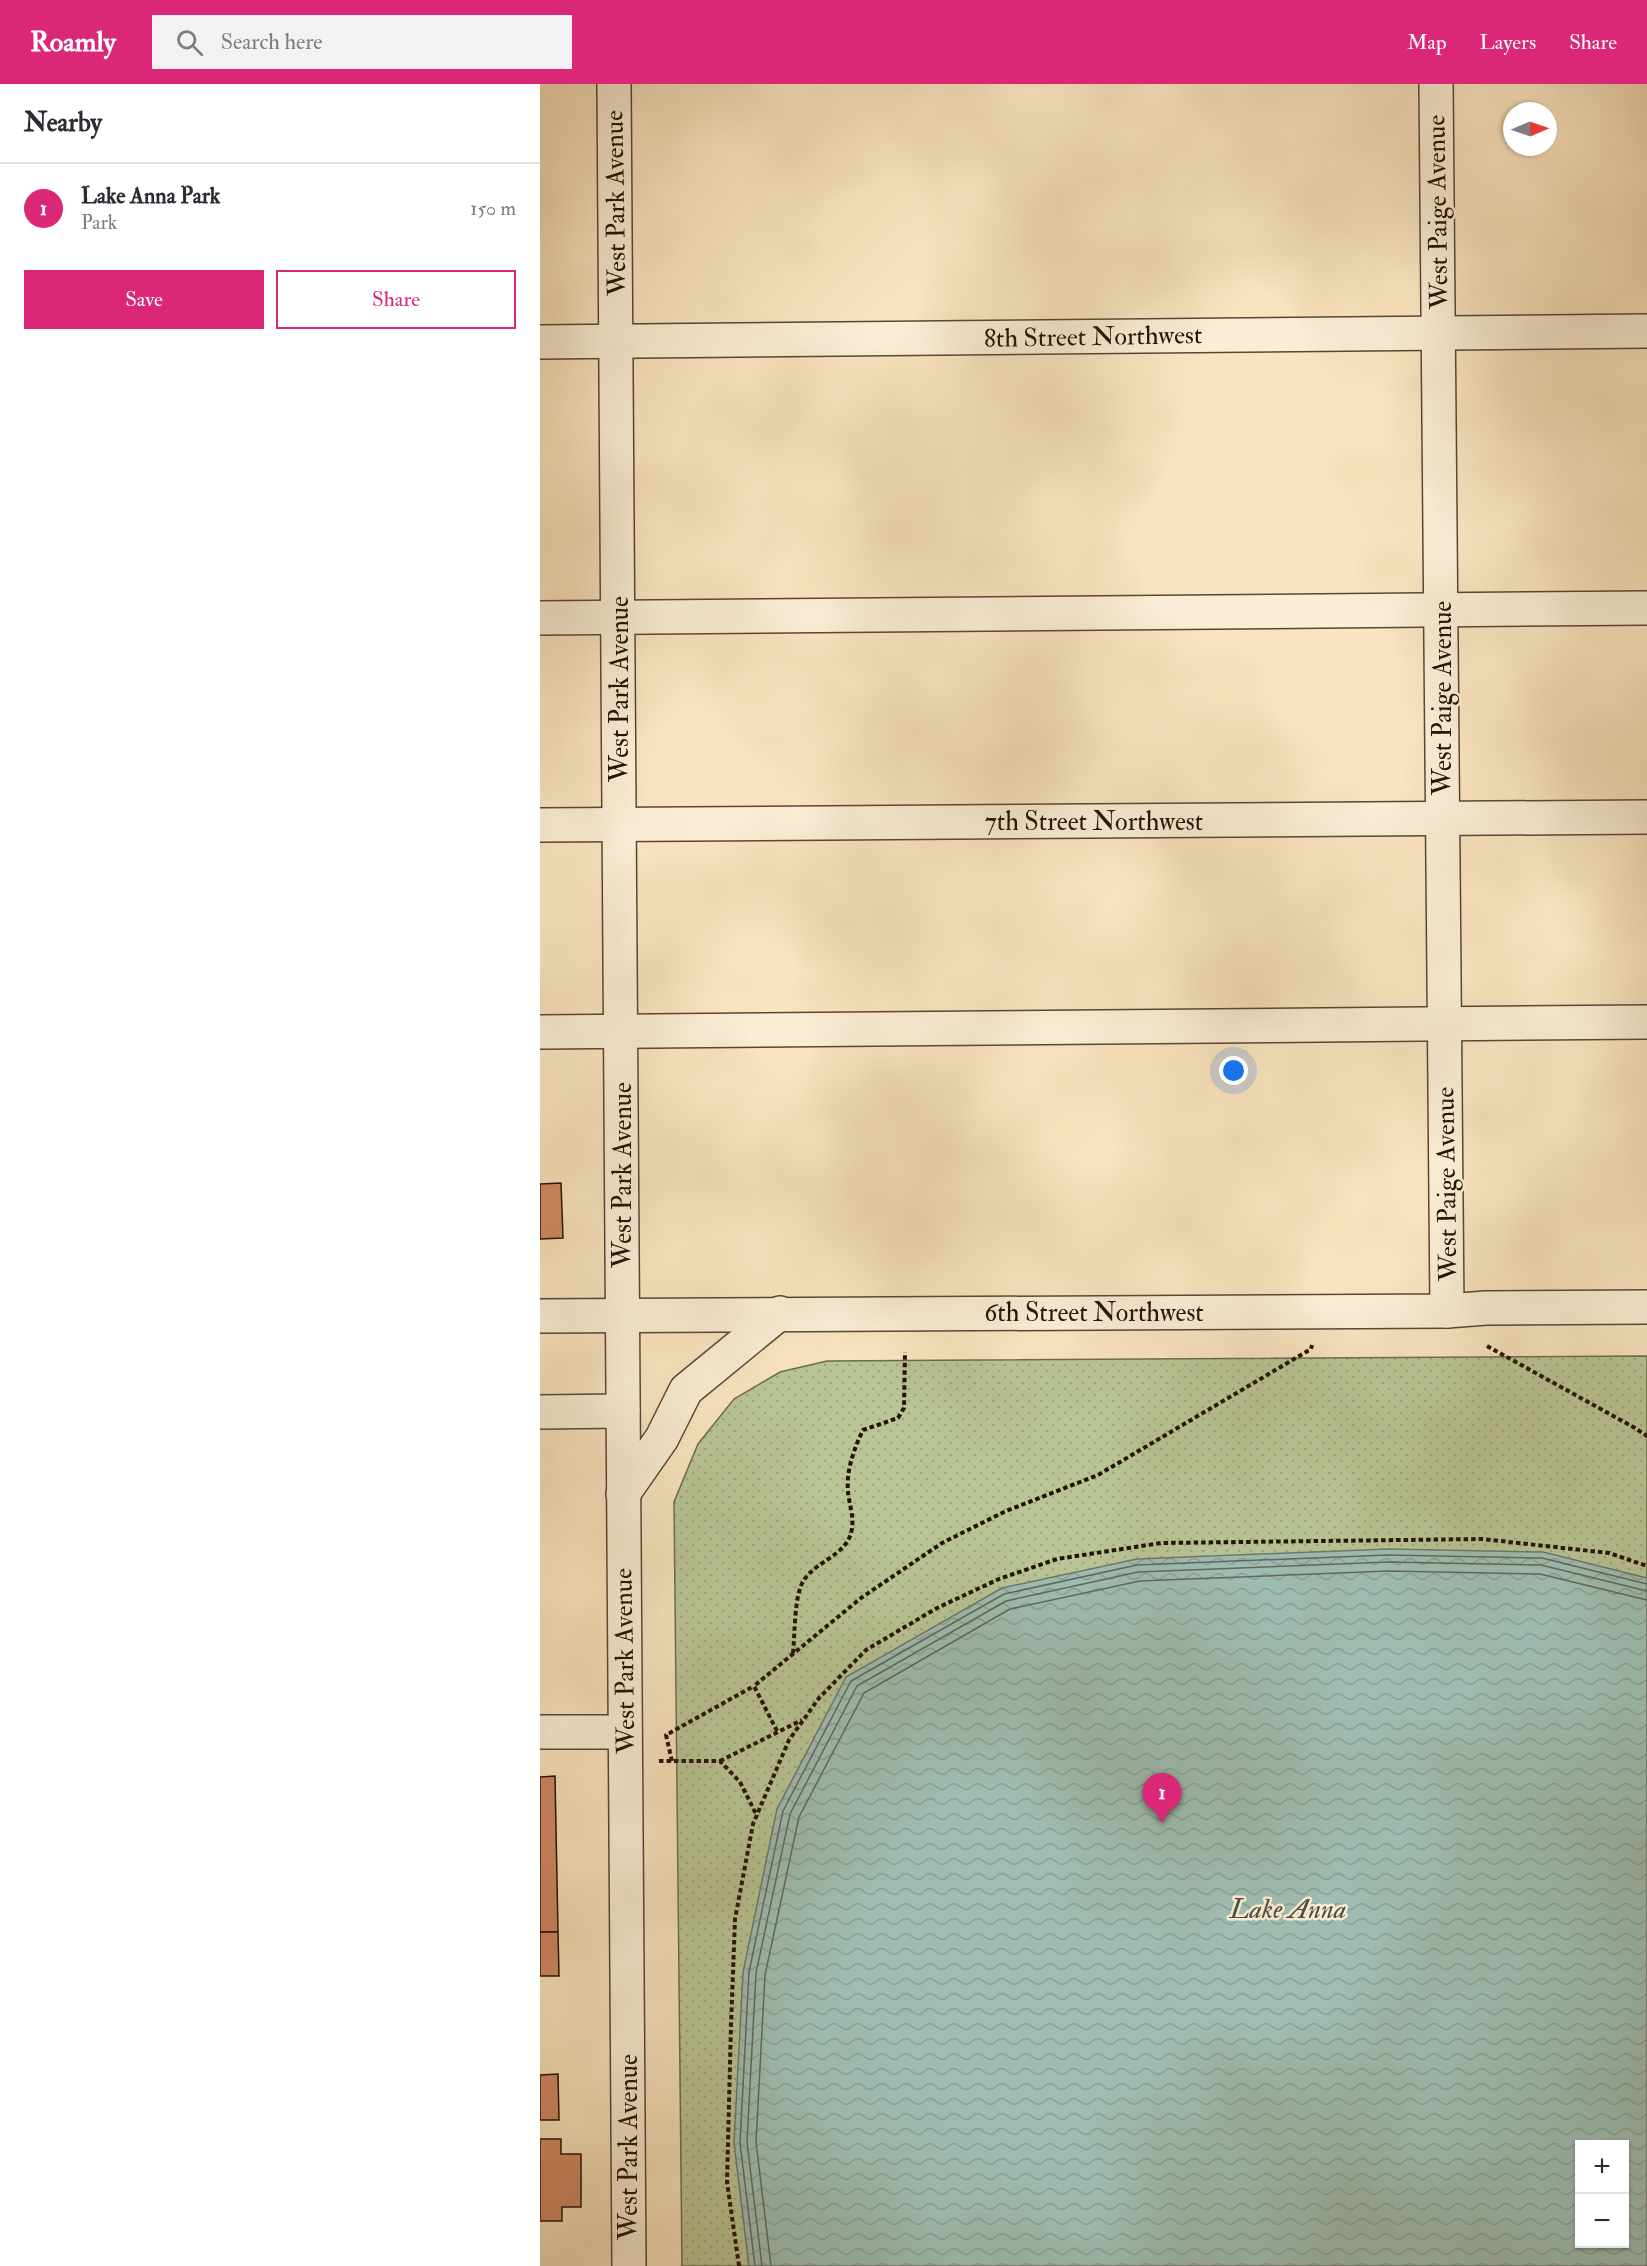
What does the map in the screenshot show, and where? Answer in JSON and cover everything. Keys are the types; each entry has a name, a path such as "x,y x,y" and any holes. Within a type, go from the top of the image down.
{"street":[{"name":"West Park Avenue","path":"614,84 629,2266"},
{"name":"West Paige Avenue","path":"1436,84 1447,1311"},
{"name":"8th Street Northwest","path":"540,342 1647,331"},
{"path":"540,618 1647,608"},
{"name":"7th Street Northwest","path":"540,825 1647,817"},
{"path":"540,1032 1647,1022"},
{"name":"6th Street Northwest","path":"540,1316 1447,1311 1486,1308 1647,1307"},
{"path":"623,1494 662,1438 686,1390 780,1313"},
{"path":"540,1412 623,1411"},
{"path":"540,1732 625,1745"}],"path":[{"path":"672,1761 666,1735 754,1686 861,1598 942,1543 1006,1511 1098,1475 1311,1349 1315,1312"},
{"path":"1486,1346 1647,1436"},
{"path":"793,1653 797,1605 803,1581 848,1542 853,1528 848,1488 852,1454 863,1430 897,1418 904,1408 905,1352"},
{"path":"739,2266 727,2182 735,1919 753,1824 789,1740 819,1698 866,1650 938,1608 988,1584 1057,1559 1161,1544 1482,1539 1609,1553 1647,1566"},
{"path":"754,1686 777,1731"},
{"path":"625,1745 672,1761 720,1761 804,1719"},
{"path":"720,1761 740,1782 757,1816"}],"green space":[{"name":"Lake Anna","path":"1647,1356 1647,2266 682,2266 674,1502 698,1444 734,1399 780,1372 827,1361"}],"water":[{"name":"Lake Anna","path":"1388,1549 1543,1552 1647,1578 1647,2266 749,2266 734,2143 743,1972 777,1809 846,1677 1002,1588 1137,1559"}],"building":[{"path":"561,1183 563,1238 540,1239 540,1184"},
{"path":"555,1776 558,1932 540,1932 540,1777"},
{"path":"540,1932 558,1932 559,1976 540,1976"},
{"path":"558,2074 559,2120 540,2120 540,2075"},
{"path":"540,2139 561,2139 561,2154 581,2154 581,2207 562,2207 562,2221 540,2221"}],"place":[{"name":"Lake Anna Park","path":"1162,1823"}]}
